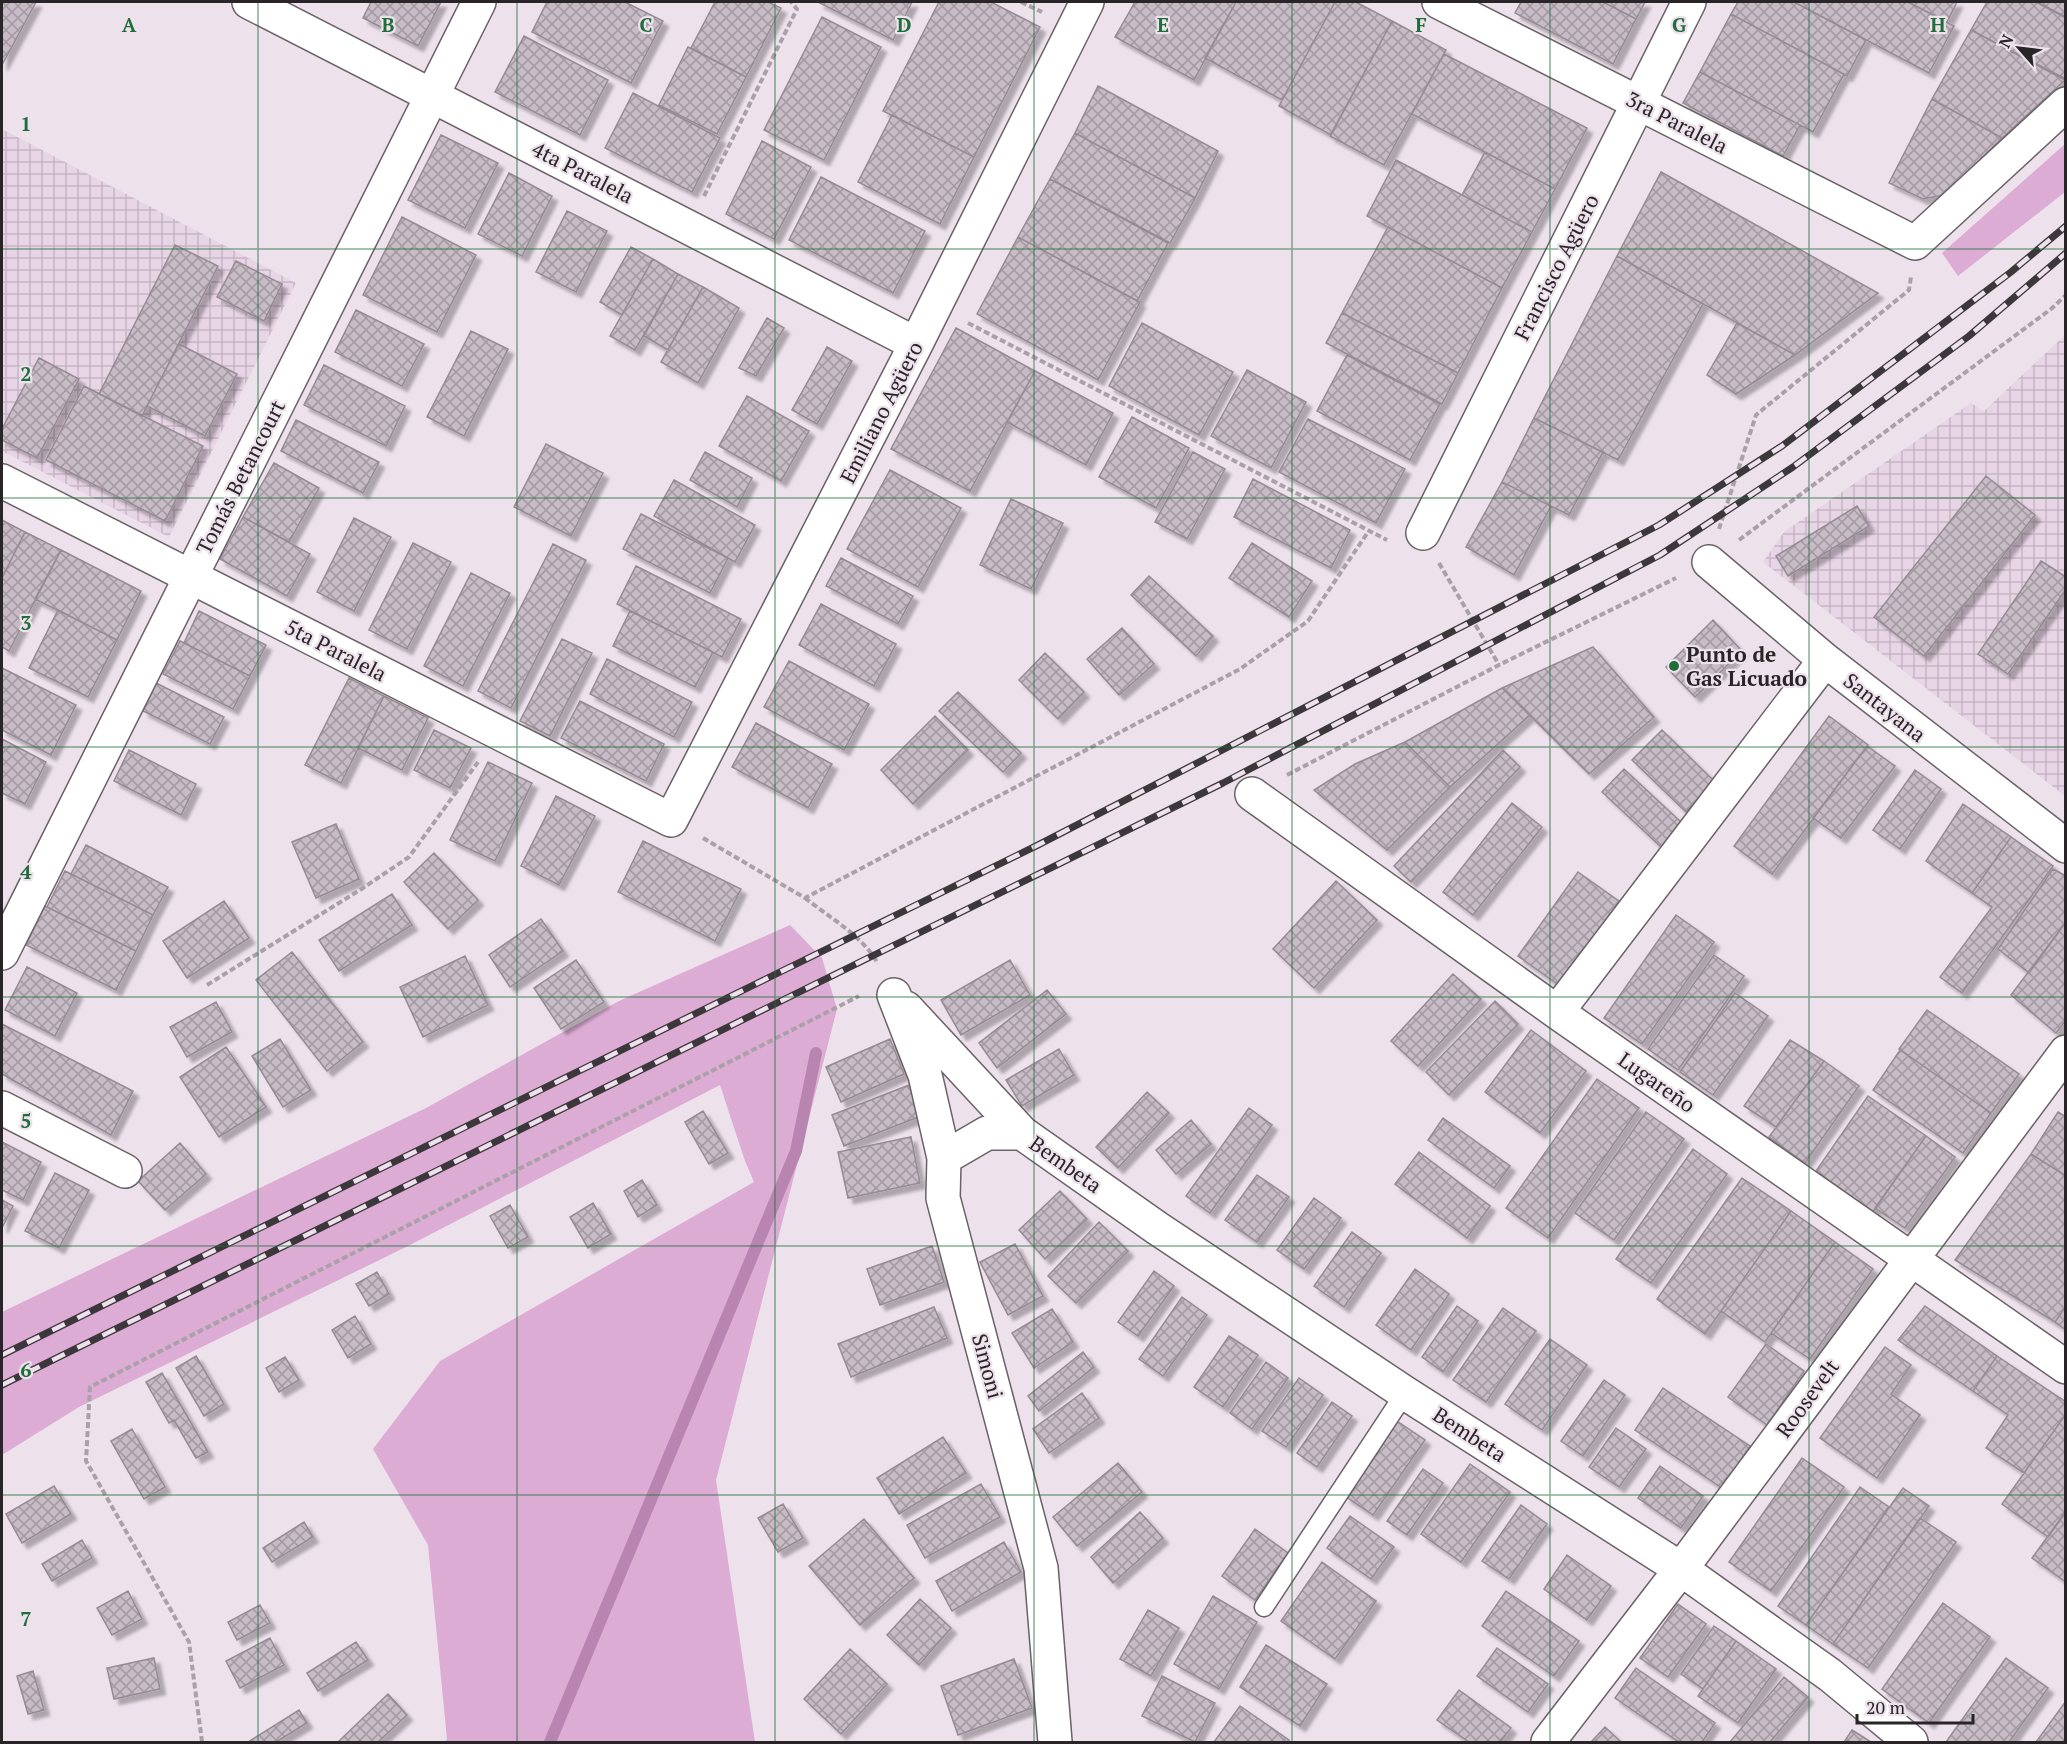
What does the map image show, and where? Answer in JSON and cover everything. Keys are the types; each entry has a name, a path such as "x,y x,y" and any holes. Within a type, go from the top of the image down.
{"street":[{"name":"4ta Paralela","path":"249,2 916,344"},
{"name":"Tomás Betancourt","path":"2,952 479,2"},
{"name":"Emiliano Agüero","path":"671,820 916,344 1087,2"},
{"name":"3ra Paralela","path":"1438,2 1915,243"},
{"name":"Francisco Agüero","path":"1423,533 1689,2"},
{"path":"1915,243 2066,104"},
{"name":"5ta Paralela","path":"2,481 671,820"},
{"name":"Santayana","path":"1709,562 1825,660 2066,846"},
{"path":"1557,1012 1825,660"},
{"name":"Lugareño","path":"1252,794 1557,1012 2066,1367"},
{"name":"Bembeta","path":"894,995 1022,1133 1157,1228 1405,1393 1681,1569 1830,1675 1911,1743"},
{"name":"Simoni","path":"894,995 925,1075 944,1158 943,1198 1041,1568 1055,1743"},
{"name":"Roosevelt","path":"1548,1743 1681,1569 2066,1052"},
{"path":"2,1108 125,1171"},
{"name":"Bembeta","path":"944,1158 987,1134 1022,1133"}],"lane":[{"path":"1264,1608 1405,1393"}],"path":[{"path":"689,227 797,9 791,2"},
{"path":"1709,562 1756,415 1910,290 1915,243"},
{"path":"1252,794 1499,665 1709,562 2066,295"},
{"path":"935,306 1386,541 1423,533 1499,665"},
{"path":"805,898 1240,669 1308,621 1368,532"},
{"path":"207,985 409,857 500,733"},
{"path":"201,1743 189,1642 86,1461 90,1387 855,997 894,995 873,955 805,898 671,820"}],"shaded area":[{"path":"2,129 296,283 169,537 2,451"},
{"path":"2065,144 2065,192 1958,276 1942,253"},
{"path":"2065,335 2065,796 1763,562 1784,532 1971,403 1984,411"},
{"path":"790,925 822,958 837,1009 716,1480 755,1742 445,1742 447,1739 428,1545 373,1449 440,1361 754,1182 720,1085 406,1247 79,1407 2,1455 2,1312 426,1108 619,1001"}],"building":[{"path":"2,2 36,2 2,65"},
{"path":"371,2 441,2 418,46 363,18"},
{"path":"547,2 625,2 663,21 631,83 532,32"},
{"path":"715,2 768,2 781,8 746,77 691,48"},
{"path":"818,2 912,2 893,40"},
{"path":"939,2 991,2 1040,27 974,157 883,111"},
{"path":"1135,2 1236,2 1194,80 1115,37"},
{"path":"1236,2 1335,2 1282,100 1205,58"},
{"path":"1335,2 1356,2 1392,21 1331,135 1279,106"},
{"path":"1521,2 1603,2 1636,19 1613,64 1515,13"},
{"path":"1603,2 1645,2 1636,19"},
{"path":"1738,2 1794,2 1866,40 1847,76 1731,14"},
{"path":"1794,2 1908,2 1954,26 1929,73"},
{"path":"1908,2 1957,2 1947,22"},
{"path":"1987,2 2036,2 2066,18 2066,79 1971,30"},
{"path":"2037,2 2066,2 2066,17"},
{"path":"1731,14 1844,74 1813,132 1700,72"},
{"path":"822,17 881,47 824,160 764,130"},
{"path":"1392,21 1446,50 1384,165 1330,136"},
{"path":"1971,30 2065,80 2002,138 1932,99"},
{"path":"524,36 608,80 580,135 495,92"},
{"path":"688,47 746,77 717,134 659,105"},
{"path":"1444,54 1587,128 1555,189 1412,114"},
{"path":"1700,72 1800,125 1783,156 1683,103"},
{"path":"1098,86 1218,151 1195,198 1075,133"},
{"path":"633,93 720,138 692,192 605,148"},
{"path":"1932,99 2002,138 1944,195 1923,199 1889,183"},
{"path":"892,115 974,157 940,224 858,182"},
{"path":"1075,133 1195,198 1170,243 1050,179"},
{"path":"441,135 498,163 465,228 408,200"},
{"path":"762,141 811,167 774,239 726,214"},
{"path":"1485,152 1555,189 1532,232 1462,195"},
{"path":"1396,160 1532,232 1502,288 1367,216"},
{"path":"1661,172 1878,293 1795,355 1617,256"},
{"path":"509,173 552,196 522,256 478,234"},
{"path":"821,177 925,231 893,293 789,240"},
{"path":"1050,179 1168,243 1137,301 1018,237"},
{"path":"567,211 607,231 576,292 536,272"},
{"path":"402,217 476,255 437,332 363,295"},
{"path":"1388,227 1502,288 1458,373 1342,313"},
{"path":"1018,237 1140,302 1098,380 977,314"},
{"path":"175,245 218,266 142,416 99,394"},
{"path":"631,247 653,259 622,315 600,302"},
{"path":"1617,256 1703,304 1618,460 1534,418"},
{"path":"653,259 678,274 635,350 610,336"},
{"path":"236,261 282,284 264,321 217,297"},
{"path":"678,274 703,287 668,350 644,336"},
{"path":"703,287 739,308 698,383 661,362"},
{"path":"356,310 424,344 402,386 335,352"},
{"path":"1342,313 1458,373 1442,404 1326,343"},
{"path":"767,318 784,328 756,376 739,368"},
{"path":"1142,323 1233,372 1199,435 1109,386"},
{"path":"1737,323 1795,355 1736,394 1707,375"},
{"path":"956,328 1035,371 970,491 891,449"},
{"path":"471,331 508,349 464,436 427,417"},
{"path":"179,344 237,374 205,436 147,406"},
{"path":"827,347 852,361 817,424 792,410"},
{"path":"1347,355 1440,404 1410,460 1317,411"},
{"path":"39,358 79,379 37,458 2,440 2,429"},
{"path":"324,365 405,406 386,446 304,405"},
{"path":"1247,370 1306,402 1271,468 1211,436"},
{"path":"1035,371 1113,413 1086,465 1007,422"},
{"path":"84,386 203,446 165,521 46,460"},
{"path":"747,396 809,431 781,481 719,446"},
{"path":"1132,417 1189,448 1156,508 1099,477"},
{"path":"1534,418 1603,452 1569,515 1502,482"},
{"path":"1308,419 1405,469 1376,523 1279,472"},
{"path":"296,420 379,462 363,493 281,451"},
{"path":"546,444 603,473 571,536 514,507"},
{"path":"705,452 752,478 737,507 690,480"},
{"path":"1193,452 1225,469 1187,539 1155,522"},
{"path":"274,463 319,488 289,542 243,517"},
{"path":"890,470 961,508 918,587 847,549"},
{"path":"1986,476 2035,515 1924,656 1874,617"},
{"path":"1253,479 1350,530 1331,568 1234,517"},
{"path":"674,480 755,525 735,562 654,516"},
{"path":"1502,482 1551,506 1514,575 1466,547"},
{"path":"1011,499 1063,523 1031,589 980,565"},
{"path":"1857,506 1869,526 1788,576 1776,556"},
{"path":"641,514 728,558 710,593 623,549"},
{"path":"243,517 310,554 287,596 220,559"},
{"path":"354,518 391,537 354,611 317,592"},
{"path":"2,520 25,532 2,578"},
{"path":"25,532 61,550 9,651 2,647 2,578"},
{"path":"413,543 451,562 407,649 369,630"},
{"path":"1252,543 1312,581 1289,617 1229,578"},
{"path":"553,544 586,560 511,708 478,691"},
{"path":"61,550 141,591 117,640 35,599"},
{"path":"841,558 913,596 898,624 826,586"},
{"path":"2041,561 2066,577 2066,589 2008,674 1978,654"},
{"path":"636,566 741,619 722,657 617,604"},
{"path":"471,573 510,593 463,686 424,666"},
{"path":"1149,576 1213,636 1196,656 1131,595"},
{"path":"821,604 896,644 874,686 799,645"},
{"path":"58,610 117,640 88,697 29,668"},
{"path":"199,611 266,645 250,676 184,643"},
{"path":"630,611 713,652 695,687 613,646"},
{"path":"1713,620 1742,651 1695,697 1666,667"},
{"path":"1122,628 1154,664 1119,695 1087,659"},
{"path":"562,639 592,653 550,736 520,721"},
{"path":"180,641 250,676 233,709 163,674"},
{"path":"1593,647 1654,717 1589,774 1502,688"},
{"path":"1045,653 1084,692 1058,719 1019,680"},
{"path":"607,659 692,702 674,737 590,694"},
{"path":"789,661 869,704 844,750 764,707"},
{"path":"2,668 76,705 51,755 2,730"},
{"path":"349,678 384,696 341,783 305,765"},
{"path":"156,683 224,717 210,744 143,711"},
{"path":"1502,688 1530,715 1450,787 1405,742"},
{"path":"958,692 1021,753 1003,772 939,711"},
{"path":"384,696 428,718 402,770 358,748"},
{"path":"580,701 664,744 646,781 561,738"},
{"path":"935,716 968,750 913,804 881,770"},
{"path":"1829,716 1868,745 1772,874 1734,846"},
{"path":"756,723 832,764 808,808 732,767"},
{"path":"434,730 471,748 450,788 414,770"},
{"path":"1662,730 1715,782 1686,812 1632,760"},
{"path":"2,739 46,762 25,804 2,793"},
{"path":"1405,742 1450,787 1387,850 1314,790 1355,764"},
{"path":"1867,746 1895,766 1841,838 1813,818"},
{"path":"129,750 196,784 181,815 114,781"},
{"path":"1503,750 1520,767 1411,882 1394,866"},
{"path":"488,762 532,783 495,861 450,840"},
{"path":"1624,769 1682,823 1661,847 1602,792"},
{"path":"1915,770 1941,789 1900,849 1873,830"},
{"path":"556,796 595,816 559,885 521,866"},
{"path":"1512,803 1542,827 1473,915 1443,892"},
{"path":"1963,804 2011,837 1972,893 1926,861"},
{"path":"336,824 359,879 316,898 292,842"},
{"path":"2011,837 2053,866 1962,993 1940,977 1992,907 1972,893"},
{"path":"643,841 741,889 715,941 618,892"},
{"path":"86,845 168,887 153,915 71,874"},
{"path":"434,853 478,900 448,929 404,882"},
{"path":"2053,869 2066,876 2066,922 2029,973 1998,949"},
{"path":"65,871 153,915 136,951 47,907"},
{"path":"1578,872 1623,904 1563,988 1518,956"},
{"path":"1336,881 1377,920 1314,988 1273,949"},
{"path":"392,894 412,925 339,971 319,940"},
{"path":"224,901 249,938 187,978 163,941"},
{"path":"45,906 136,951 116,990 26,945"},
{"path":"1676,915 1714,942 1642,1044 1604,1018"},
{"path":"541,919 563,951 510,987 489,955"},
{"path":"2066,922 2066,1020 2056,1033 2011,995"},
{"path":"292,952 363,1042 327,1071 256,980"},
{"path":"1714,955 1744,976 1678,1070 1648,1049"},
{"path":"465,956 488,1005 423,1037 400,987"},
{"path":"576,960 604,1002 561,1029 534,988"},
{"path":"1010,960 1030,995 961,1035 941,1000"},
{"path":"27,967 77,993 55,1036 5,1010"},
{"path":"1453,974 1481,999 1418,1066 1391,1041"},
{"path":"1047,990 1066,1014 997,1068 979,1043"},
{"path":"1735,993 1768,1016 1713,1095 1680,1072"},
{"path":"1495,1001 1518,1024 1449,1095 1426,1072"},
{"path":"216,1002 232,1032 187,1057 170,1027"},
{"path":"1927,1010 2019,1074 1991,1113 1899,1049"},
{"path":"2,1024 133,1091 111,1135 2,1074"},
{"path":"1531,1030 1586,1071 1540,1133 1485,1092"},
{"path":"280,1039 311,1090 283,1107 252,1056"},
{"path":"890,1039 904,1074 841,1102 826,1067"},
{"path":"1790,1040 1824,1061 1776,1127 1744,1106"},
{"path":"226,1047 266,1107 219,1137 180,1077"},
{"path":"1059,1049 1074,1075 1022,1106 1006,1080"},
{"path":"1900,1050 1991,1113 1963,1153 1873,1090"},
{"path":"1824,1061 1859,1086 1805,1163 1769,1137"},
{"path":"1597,1079 1639,1108 1548,1238 1506,1208"},
{"path":"909,1085 921,1116 844,1146 832,1115"},
{"path":"1147,1092 1169,1113 1118,1168 1096,1147"},
{"path":"1868,1096 1926,1136 1873,1212 1816,1171"},
{"path":"1249,1108 1272,1125 1210,1213 1186,1196"},
{"path":"703,1111 728,1153 709,1164 685,1122"},
{"path":"1646,1112 1684,1139 1614,1240 1575,1213"},
{"path":"2058,1112 2066,1117 2066,1176 2031,1154"},
{"path":"1443,1118 1510,1166 1494,1188 1428,1140"},
{"path":"1191,1120 1211,1144 1176,1174 1156,1150"},
{"path":"1926,1136 1955,1157 1905,1228 1875,1208"},
{"path":"911,1137 920,1183 848,1198 838,1152"},
{"path":"2,1142 41,1162 23,1200 2,1190"},
{"path":"180,1143 206,1174 165,1210 138,1181"},
{"path":"1693,1149 1727,1174 1651,1283 1616,1259"},
{"path":"1419,1152 1490,1206 1467,1238 1395,1184"},
{"path":"2031,1154 2066,1176 2066,1306 2055,1322 1955,1260"},
{"path":"55,1173 89,1190 59,1248 25,1231"},
{"path":"1257,1175 1289,1197 1257,1242 1225,1220"},
{"path":"1742,1178 1791,1211 1705,1334 1657,1299"},
{"path":"642,1180 657,1205 638,1217 624,1191"},
{"path":"1060,1191 1087,1219 1045,1259 1019,1230"},
{"path":"1314,1198 1341,1218 1304,1269 1277,1250"},
{"path":"2,1200 13,1206 2,1228"},
{"path":"593,1203 611,1234 588,1248 570,1217"},
{"path":"510,1205 528,1237 508,1248 490,1216"},
{"path":"1791,1211 1835,1242 1765,1342 1721,1311"},
{"path":"1099,1222 1128,1251 1076,1303 1048,1276"},
{"path":"1352,1232 1381,1253 1344,1307 1314,1286"},
{"path":"1835,1242 1873,1269 1810,1359 1771,1333"},
{"path":"1015,1244 1043,1296 1008,1315 980,1262"},
{"path":"932,1246 944,1282 880,1305 867,1269"},
{"path":"1415,1269 1449,1294 1411,1350 1376,1325"},
{"path":"1154,1271 1174,1286 1138,1336 1118,1322"},
{"path":"377,1272 389,1294 369,1306 356,1284"},
{"path":"1182,1297 1207,1315 1163,1376 1139,1359"},
{"path":"1457,1306 1478,1321 1443,1372 1422,1357"},
{"path":"1925,1306 1997,1356 1973,1391 1898,1340"},
{"path":"2066,1306 2066,1330 2055,1322"},
{"path":"934,1307 947,1338 851,1377 838,1344"},
{"path":"1503,1308 1536,1331 1486,1402 1453,1380"},
{"path":"1052,1309 1073,1342 1034,1368 1012,1333"},
{"path":"355,1316 371,1344 348,1358 332,1330"},
{"path":"1229,1336 1258,1355 1223,1407 1194,1387"},
{"path":"1550,1339 1587,1365 1542,1430 1505,1404"},
{"path":"1766,1344 1804,1371 1767,1425 1728,1397"},
{"path":"1885,1347 1911,1365 1891,1394 1920,1415 1877,1478 1820,1438"},
{"path":"1083,1352 1094,1367 1039,1411 1028,1396"},
{"path":"196,1356 224,1404 204,1416 176,1368"},
{"path":"1997,1356 2066,1402 2066,1414 2024,1473 1986,1448 2008,1415 1973,1391"},
{"path":"285,1357 299,1380 279,1392 266,1368"},
{"path":"1266,1362 1288,1378 1252,1429 1230,1413"},
{"path":"162,1373 208,1452 196,1458 174,1420 169,1423 146,1382"},
{"path":"1299,1378 1323,1395 1286,1447 1262,1431"},
{"path":"1604,1380 1625,1395 1583,1456 1561,1441"},
{"path":"1663,1388 1750,1446 1722,1488 1635,1430"},
{"path":"1082,1393 1099,1418 1049,1453 1033,1429"},
{"path":"1332,1402 1352,1416 1317,1467 1297,1453"},
{"path":"2066,1414 2066,1512 2048,1537 2002,1504"},
{"path":"1397,1421 1425,1440 1373,1515 1345,1496"},
{"path":"1616,1428 1646,1449 1619,1487 1589,1467"},
{"path":"132,1429 165,1487 144,1499 111,1441"},
{"path":"943,1437 966,1473 899,1514 877,1478"},
{"path":"1802,1458 1844,1487 1771,1591 1729,1562"},
{"path":"1118,1463 1142,1492 1077,1546 1053,1517"},
{"path":"1470,1464 1510,1492 1461,1562 1421,1534"},
{"path":"1660,1466 1703,1496 1681,1528 1638,1498"},
{"path":"1423,1469 1443,1483 1407,1535 1387,1521"},
{"path":"981,1484 1000,1517 925,1558 907,1525"},
{"path":"54,1486 71,1514 22,1543 6,1514"},
{"path":"1860,1487 1889,1507 1806,1625 1778,1606"},
{"path":"1903,1488 1929,1506 1833,1644 1806,1625"},
{"path":"783,1504 803,1538 778,1552 758,1518"},
{"path":"1521,1505 1547,1524 1509,1579 1482,1561"},
{"path":"2066,1511 2066,1582 2032,1558"},
{"path":"1140,1512 1163,1538 1113,1583 1091,1557"},
{"path":"1350,1516 1394,1547 1371,1579 1327,1548"},
{"path":"1920,1518 1956,1542 1868,1668 1833,1644"},
{"path":"864,1519 914,1578 860,1625 809,1566"},
{"path":"304,1522 313,1537 272,1562 263,1548"},
{"path":"1255,1529 1288,1553 1255,1600 1222,1576"},
{"path":"82,1540 92,1558 52,1581 42,1564"},
{"path":"1004,1542 1021,1572 952,1611 936,1581"},
{"path":"1567,1555 1611,1586 1587,1620 1544,1589"},
{"path":"1322,1562 1376,1601 1335,1659 1281,1621"},
{"path":"128,1591 142,1619 112,1635 97,1608"},
{"path":"1506,1591 1579,1641 1554,1676 1482,1626"},
{"path":"1213,1596 1257,1622 1219,1689 1174,1664"},
{"path":"920,1599 951,1628 919,1665 887,1635"},
{"path":"1943,1603 1990,1637 1929,1723 1882,1689"},
{"path":"1678,1604 1706,1624 1668,1677 1640,1658"},
{"path":"260,1605 270,1623 237,1640 228,1622"},
{"path":"1148,1610 1179,1628 1151,1676 1120,1659"},
{"path":"1714,1626 1736,1641 1703,1689 1681,1674"},
{"path":"270,1638 284,1665 240,1688 226,1661"},
{"path":"1736,1641 1776,1669 1738,1723 1698,1696"},
{"path":"356,1642 368,1660 318,1691 307,1673"},
{"path":"1266,1645 1327,1684 1300,1726 1240,1687"},
{"path":"1497,1648 1548,1684 1528,1712 1477,1676"},
{"path":"850,1649 887,1684 841,1734 804,1699"},
{"path":"154,1658 160,1689 114,1699 107,1668"},
{"path":"2006,1658 2048,1688 2009,1742 1946,1742"},
{"path":"1014,1659 1032,1708 958,1735 941,1686"},
{"path":"1636,1668 1715,1723 1702,1742 1679,1742 1615,1698"},
{"path":"33,1671 44,1710 28,1714 17,1676"},
{"path":"1162,1676 1215,1703 1195,1742 1142,1716"},
{"path":"1784,1677 1808,1697 1770,1742 1730,1742"},
{"path":"1459,1690 1511,1728 1500,1742 1469,1742 1437,1720"},
{"path":"388,1694 407,1715 378,1742 338,1742"},
{"path":"2066,1701 2066,1742 2036,1742"},
{"path":"1240,1706 1289,1740 1287,1742 1214,1742"},
{"path":"299,1710 307,1723 276,1742 248,1742"},
{"path":"1605,1727 1621,1742 1591,1742"},
{"path":"1852,1730 1871,1742 1844,1742"}],"waterway":[{"path":"550,1742 796,1151 816,1053"}],"railway":[{"path":"2,1355 1038,845 1659,525 1782,446 2011,272 2066,226"},
{"path":"2,1385 1223,783 1660,555 1793,467 1969,336 2066,253"}],"place":[{"name":"Punto de Gas Licuado","path":"1674,666"}]}
